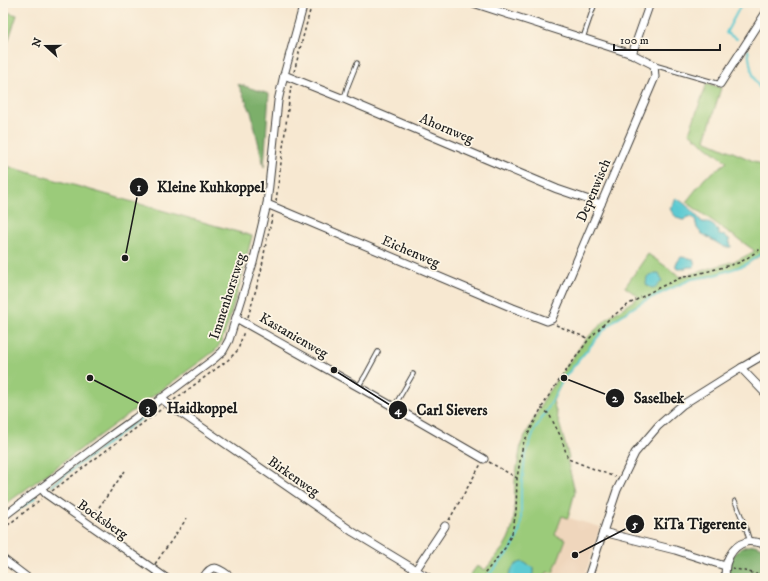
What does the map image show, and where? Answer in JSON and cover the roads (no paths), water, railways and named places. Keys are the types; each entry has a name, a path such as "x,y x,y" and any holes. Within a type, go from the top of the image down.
{"street":[{"name":"Immenhorstweg","path":"3,517 214,359 222,351 229,340 253,263 267,204 278,101 304,3"},
{"path":"472,3 632,54 654,65"},
{"path":"632,54 650,3"},
{"path":"720,84 765,14"},
{"name":"Depenwisch","path":"547,321 552,319 601,204 654,77 654,65"},
{"name":"Ahornweg","path":"284,75 557,189 601,204"},
{"name":"Eichenweg","path":"267,204 547,321"},
{"name":"Kastanienweg","path":"236,318 484,459"},
{"path":"588,578 622,480 635,453 658,426 682,405 765,354"},
{"path":"741,368 765,393"},
{"name":"Birkenweg","path":"161,398 353,532 415,571 429,578"},
{"name":"Bocksberg","path":"41,488 46,494 87,524 166,578"},
{"path":"415,571 446,526"},
{"path":"603,532 675,550 725,566"},
{"path":"726,578 725,566 731,553 738,546 746,542 762,543 765,545"},
{"path":"3,559 28,578"},
{"path":"202,578 210,569 214,567 218,568 232,578"}],"lane":[{"path":"584,38 595,3"},
{"path":"344,99 357,63"},
{"path":"654,65 720,84"},
{"path":"358,387 378,352"},
{"path":"394,407 412,374"},
{"path":"735,501 750,542"}],"water":[{"path":"676,198 687,206 702,222 713,226 719,235 725,236 729,239 731,247 724,247 701,233 697,228 695,219 692,217 687,217 684,220 676,216 670,208"},
{"path":"681,257 693,259 695,265 693,267 677,269 676,264"},
{"path":"659,273 662,281 655,287 651,288 646,284 647,277"},
{"path":"523,562 534,568 531,578 508,578 515,565"}],"waterway":[{"path":"737,39 726,33 742,3"},
{"path":"748,50 751,68 755,79 765,94"},
{"path":"486,578 512,548 519,534 521,522 521,491 525,457 534,431 564,378 602,332 616,319 644,301 692,279 712,276 745,265 765,251"},
{"path":"135,423 159,405"},
{"path":"114,438 133,424"},
{"path":"81,463 112,440"},
{"path":"51,486 79,464"},
{"path":"18,510 36,497"}],"place":[{"name":"Kleine Kuhkoppel","path":"125,258"},
{"name":"Carl Sievers","path":"334,370"},
{"name":"Haidkoppel","path":"90,378"},
{"name":"Saselbek","path":"564,378"},
{"name":"KiTa Tigerente","path":"575,555"}]}
